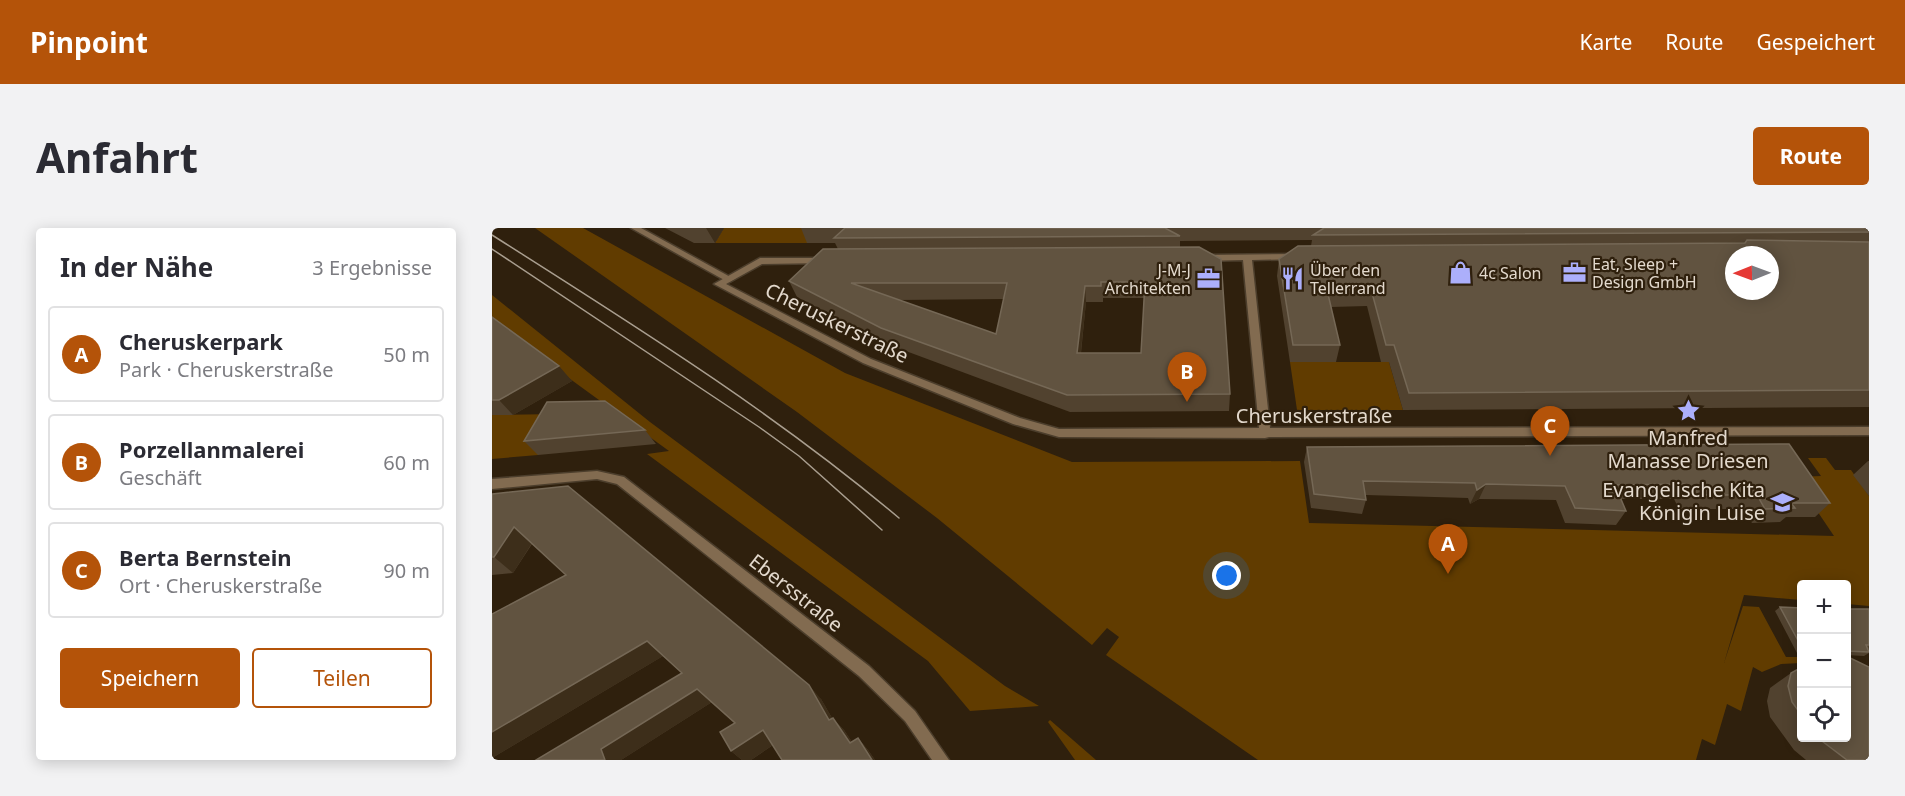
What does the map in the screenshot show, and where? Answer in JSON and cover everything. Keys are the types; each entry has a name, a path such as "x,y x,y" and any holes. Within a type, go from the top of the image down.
{"street":[{"path":"635,228 729,279 760,261 839,260"},
{"path":"1198,258 1313,257"},
{"path":"1247,258 1265,434"},
{"name":"Cheruskerstraße","path":"729,279 719,284 867,361 1017,421 1059,433 1869,431"},
{"name":"Ebersstraße","path":"492,484 597,475 610,476 636,491 864,671 910,716 941,760"}],"shaded area":[{"path":"535,228 583,228 845,373 1072,462 1300,461 1309,523 1834,536 1803,490 1797,477 1821,476 1808,458 1826,458 1835,470 1851,470 1869,496 1869,606 1851,604 1851,580 1797,580 1797,600 1744,595 1724,663 1743,606 1759,607 1786,657 1797,657 1797,663 1781,664 1762,672 1753,667 1741,711 1727,704 1715,745 1702,739 1696,760 1258,760 1106,655 1119,637 1107,628 1092,645 937,518 797,412"},
{"path":"724,228 815,228 807,243 715,243"},
{"path":"492,295 650,422 1005,686 1039,706 970,711 928,661 647,454 669,451 492,322"},
{"path":"1290,362 1389,362 1403,410 1297,410"},
{"path":"560,414 538,455 492,459 492,415"},
{"path":"1050,720 1096,760 1075,760 1048,722"}],"building":[{"path":"845,228 1165,228 1180,236 834,238"},
{"path":"1324,228 1869,228 1869,232 1313,235"},
{"path":"1747,240 1869,242 1869,390 1409,393 1394,345 1386,345 1371,289 1327,290 1340,345 1293,345 1279,259 1298,246 1745,243"},
{"path":"1199,247 1221,259 1230,394 1067,395 881,328 789,281 823,249","holes":["1101,282 1145,282 1141,353 1077,353 1085,286 1101,286","851,283 1007,283 996,334"]},
{"path":"492,317 559,366 499,400 492,400"},
{"path":"605,401 645,430 524,441 547,402"},
{"path":"1789,444 1830,503 1791,503 1795,508 1765,509 1757,495 1691,495 1685,484 1615,485 1626,511 1575,508 1565,486 1486,484 1477,490 1475,483 1363,481 1366,500 1314,494 1307,447"},
{"path":"568,486 809,685 829,720 833,718 850,743 858,738 872,760 782,760 763,730 731,751 720,732 735,723 697,689 601,749 605,760 536,760 682,673 647,641 492,732 492,614 566,575 514,527 492,557 492,494"},
{"path":"1780,607 1797,608 1797,639"},
{"path":"1851,609 1869,609 1869,645 1866,645 1869,652 1851,651"},
{"path":"1851,658 1869,667 1869,760 1847,760 1823,742 1851,742"},
{"path":"1797,670 1797,709 1792,702 1788,686 1791,673"}],"tram line":[{"path":"492,235 649,335 751,405 802,441 899,518"},
{"path":"492,249 759,427 799,456 882,530"}],"place":[{"name":"4c Salon","path":"1461,273"},
{"name":"Eat, Sleep + Design GmbH","path":"1574,273"},
{"name":"J-M-J Architekten","path":"1209,279"},
{"name":"Über den Tellerrand","path":"1292,279"},
{"name":"Porzellanmalerei","path":"1187,402"},
{"name":"Manfred Manasse Driesen","path":"1688,410"},
{"name":"Berta Bernstein","path":"1550,456"},
{"name":"Evangelische Kita Königin Luise","path":"1783,502"},
{"name":"Cheruskerpark","path":"1448,574"}]}
